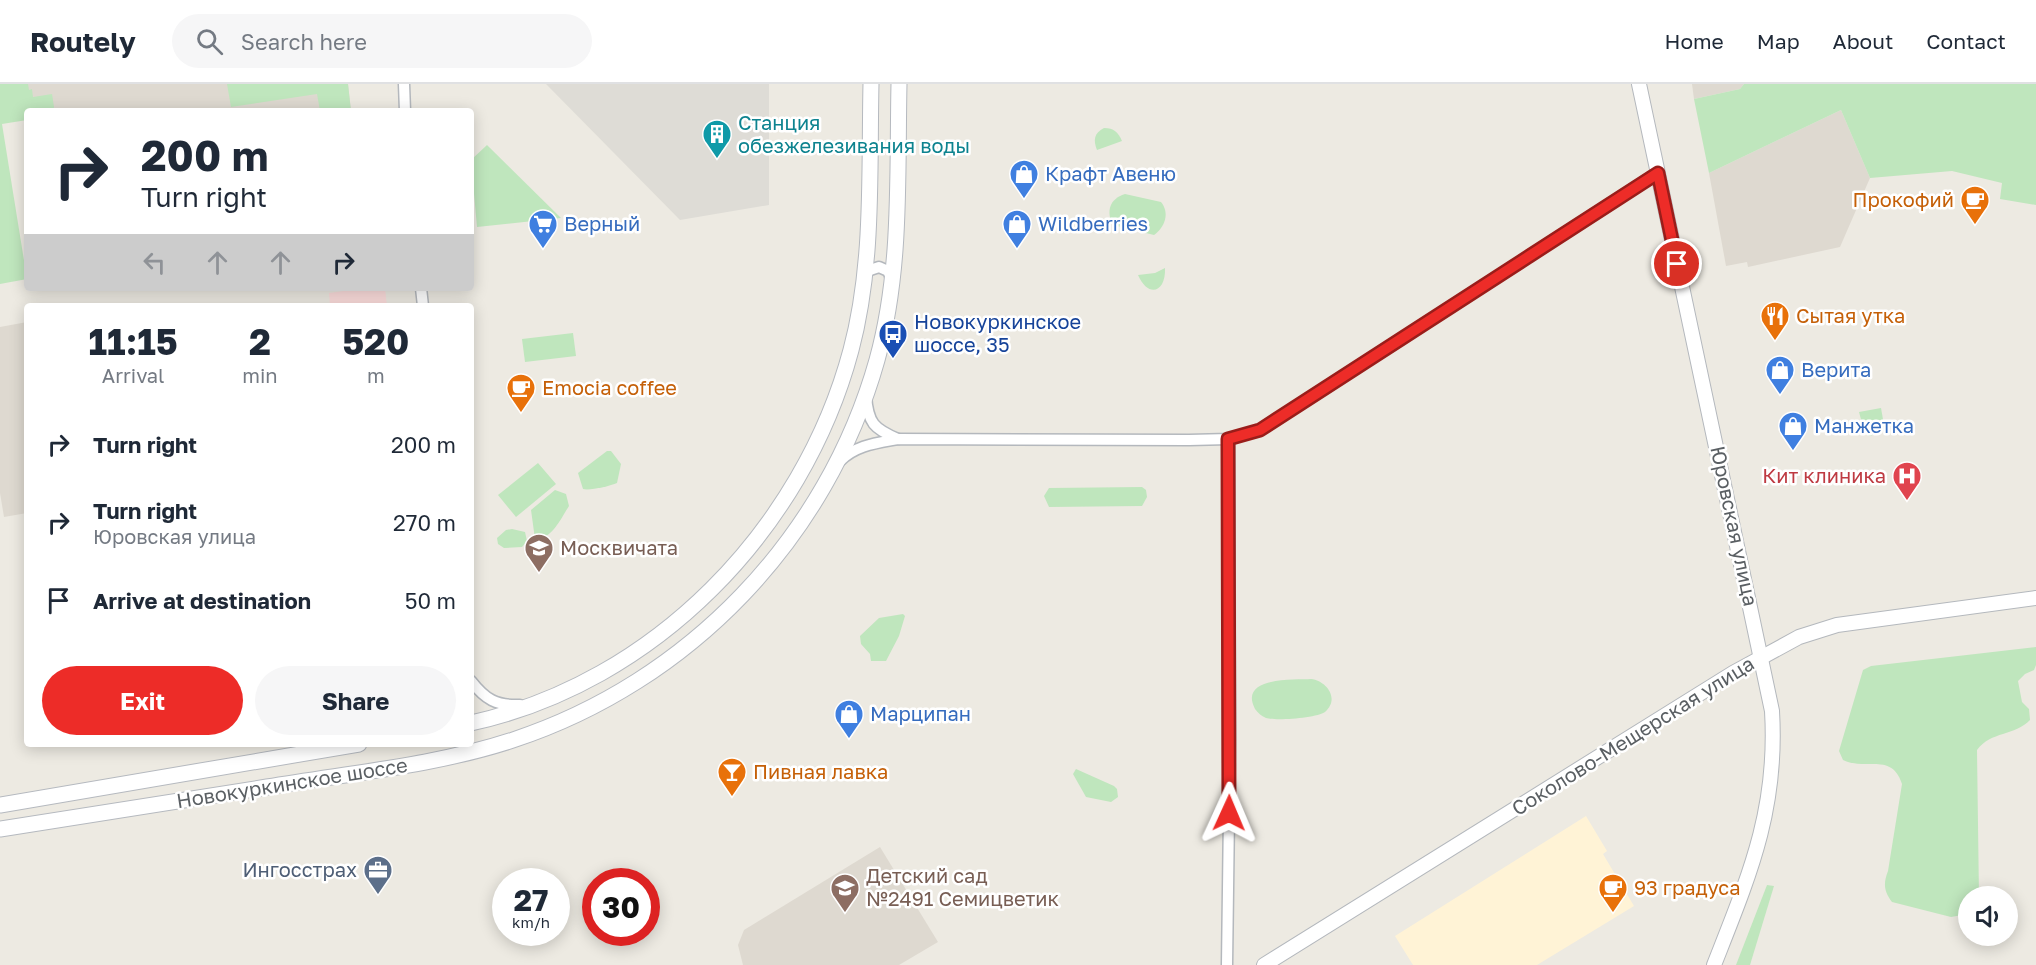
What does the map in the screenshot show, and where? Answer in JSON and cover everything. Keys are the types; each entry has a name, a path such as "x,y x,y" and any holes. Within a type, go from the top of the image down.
{"main road":[{"path":"474,722 535,704 619,662 650,641 691,608 720,580 765,529 803,471 830,412 851,350 864,276 868,231 871,84"},
{"name":"Новокуркинское шоссе","path":"0,830 376,770 510,741 592,708 637,683 704,633 738,601 800,526 837,463 866,395 878,358 892,280 896,237 899,84"},
{"name":"Новокуркинское шоссе","path":"0,805 341,747"}],"street":[{"path":"404,84 405,108"},
{"name":"Юровская улица","path":"1639,84 1772,711 1774,744 1771,788 1757,853 1714,965"},
{"path":"837,463 856,449 898,439 1005,441 1228,439 1260,430 1658,173"},
{"path":"864,276 870,270 879,267 888,271 892,280"},
{"path":"866,395 870,419 877,430 898,439"},
{"path":"1227,965 1230,739 1228,439"},
{"name":"Соколово-Мещерская улица","path":"1264,965 1762,656 1799,637 1837,625 2036,598"},
{"path":"474,685 484,697 498,703 535,704"}],"shaded area":[{"path":"12,84 348,84 351,108 41,108"},
{"path":"546,84 769,84 769,205 680,220"},
{"path":"1692,84 1744,84 1740,89 1694,99"},
{"path":"1841,110 1870,178 1840,247 1748,267 1747,262 1726,266 1709,173"},
{"path":"385,291 387,303 330,303 329,293"},
{"path":"24,323 24,514 4,517 0,493 0,327"},
{"path":"1586,816 1607,851 1603,854 1634,906 1537,965 1413,965 1395,936"},
{"name":"Детский сад №2491 Семицветик","path":"880,847 938,942 899,965 743,965 738,945 744,930"}],"green space":[{"path":"0,84 28,84 29,90 32,89 33,97 52,94 54,107 24,108 24,120 2,124 24,260 24,280 0,284"},
{"path":"227,84 348,84 351,108 319,108 317,94 231,107"},
{"path":"1744,84 2036,84 2036,205 2000,199 2002,183 1952,171 1870,178 1841,110 1709,173 1694,99 1740,89"},
{"path":"1104,128 1115,131 1122,141 1097,150 1095,137"},
{"path":"487,145 561,218 477,227 474,157"},
{"path":"1125,194 1161,202 1164,206 1165,220 1154,235 1113,225 1110,206 1115,199"},
{"path":"1165,268 1163,283 1156,290 1147,287 1138,275 1155,273"},
{"path":"573,333 576,356 525,362 522,339"},
{"path":"1881,408 1883,431 1870,436 1865,434 1859,412"},
{"path":"607,451 611,451 621,464 617,483 595,489 583,489 578,473"},
{"path":"538,463 556,484 516,517 498,495"},
{"path":"1142,487 1146,490 1147,497 1142,506 1049,507 1044,496 1049,488"},
{"path":"555,490 566,494 569,506 551,532 535,539 531,510"},
{"path":"506,530 525,532 527,541 522,547 504,548 498,544 497,538"},
{"path":"903,614 905,616 899,636 886,661 871,661 870,654 861,644 860,636 879,618"},
{"path":"2036,647 2034,670 2025,674 2018,681 2022,702 2029,709 2030,720 2017,729 1996,736 1977,750 1979,886 1958,886 1958,916 1951,917 1892,902 1887,894 1885,880 1902,784 1898,774 1892,768 1877,764 1852,763 1843,760 1839,751 1863,670 1871,666"},
{"path":"1311,679 1322,683 1330,691 1331,702 1325,712 1305,717 1278,719 1266,718 1255,709 1252,698 1254,691 1261,685 1282,680"},
{"path":"1076,769 1114,786 1118,797 1111,802 1086,797 1073,774"},
{"path":"1767,885 1774,886 1750,965 1736,965"}],"place":[{"name":"Станция обезжелезивания воды","path":"717,160"},
{"name":"Крафт Авеню","path":"1024,200"},
{"name":"Прокофий","path":"1975,226"},
{"name":"Верный","path":"543,250"},
{"name":"Wildberries","path":"1017,250"},
{"name":"Сытая утка","path":"1775,342"},
{"name":"Новокуркинское шоссе, 35","path":"893,360"},
{"name":"Верита","path":"1780,396"},
{"name":"Emocia coffee","path":"521,414"},
{"name":"Манжетка","path":"1793,452"},
{"name":"Кит клиника","path":"1907,502"},
{"name":"Москвичата","path":"539,574"},
{"name":"Марципан","path":"849,740"},
{"name":"Пивная лавка","path":"732,798"},
{"name":"Ингосстрах","path":"378,896"},
{"name":"Детский сад №2491 Семицветик","path":"845,914"},
{"name":"93 градуса","path":"1613,914"}],"route":[{"path":"1229,813 1228,439 1260,430 1658,173 1677,264"}]}
